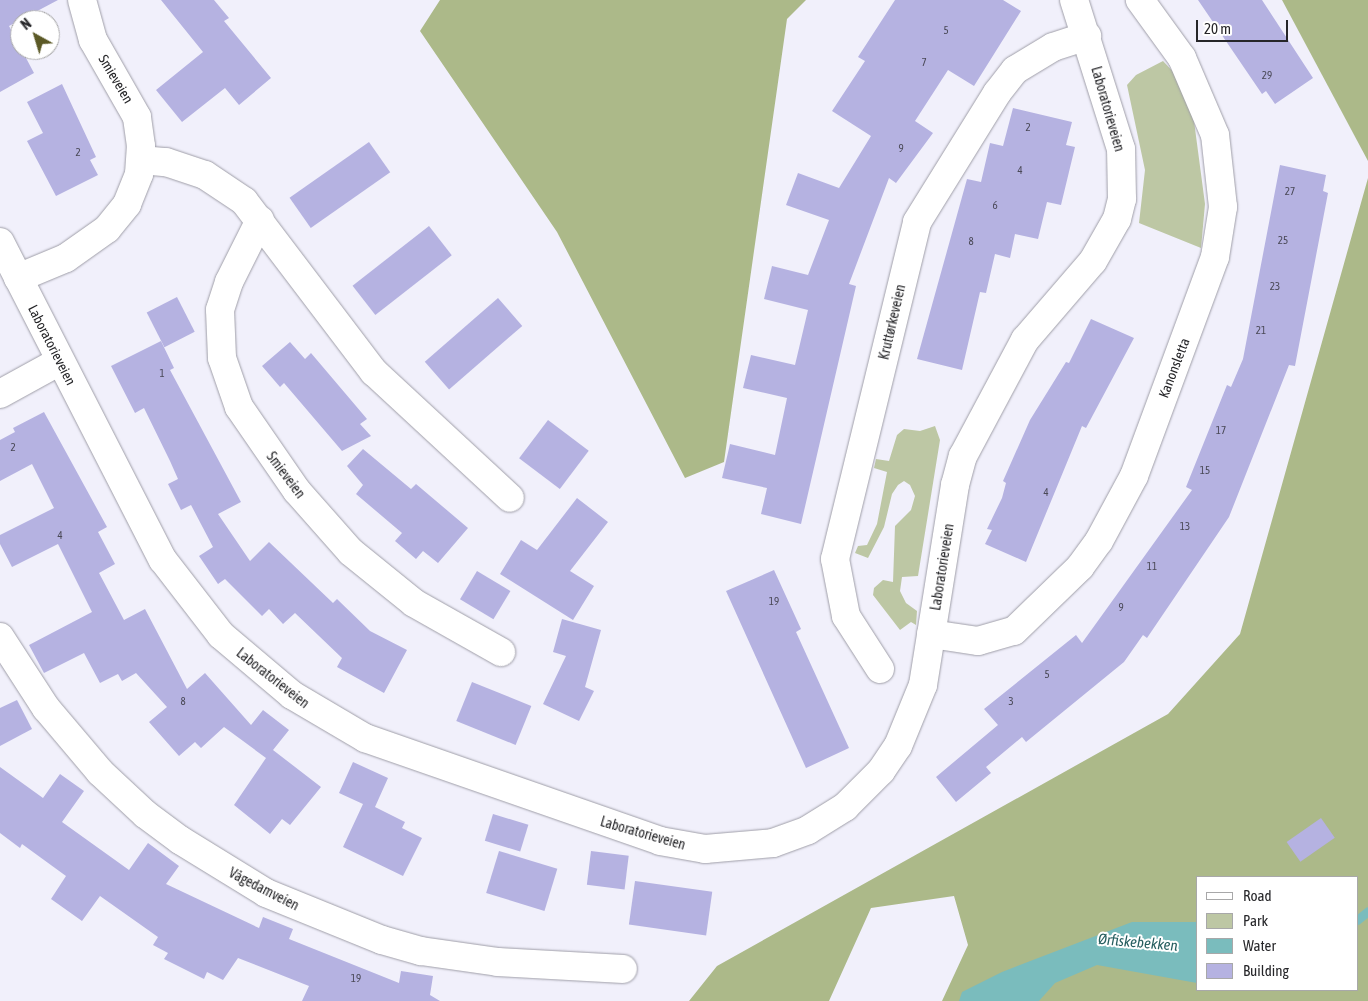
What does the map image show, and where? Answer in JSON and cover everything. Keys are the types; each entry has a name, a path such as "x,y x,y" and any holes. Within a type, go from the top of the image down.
{"street":[{"name":"Smieveien","path":"18,278 66,258 107,229 127,204 141,160 137,116 93,40 82,0"},
{"name":"Laboratorieveien","path":"0,242 163,560 203,615 263,673 292,696 365,738 636,834 682,846 742,848 773,843 826,820 864,791 898,746 923,685 955,485 976,426 1025,340 1108,238 1122,199 1122,149 1074,0"},
{"name":"Kanonsletta","path":"931,634 978,641 1014,631 1080,567 1099,541 1134,476 1215,257 1223,207 1215,135 1186,65 1140,0"},
{"name":"Kruttørkeveien","path":"880,668 846,616 835,559 917,222 997,93 1016,70 1053,46 1087,36"},
{"path":"141,160 166,162 221,183 260,220 374,372 510,498"},
{"name":"Smieveien","path":"260,220 229,282 220,310 222,358 239,407 297,491 351,552 414,602 501,652"},
{"path":"0,394 60,361"},
{"name":"Vågedamveien","path":"0,637 46,708 100,772 145,814 180,840 266,893 382,940 421,950 498,962 623,969"}],"green space":[{"path":"1163,61 1181,80 1194,121 1205,204 1201,248 1139,223 1145,170 1127,85 1136,75"},
{"path":"935,426 940,440 918,576 902,577 900,591 906,603 917,611 916,625 911,622 900,630 873,595 874,588 883,580 893,582 895,526 911,510 915,496 910,485 904,481 898,485 892,494 884,527 868,558 855,553 858,546 867,545 877,524 887,472 874,468 876,459 889,461 897,435 904,429 920,431"}],"shaded area":[{"path":"440,0 806,0 787,19 724,462 685,478 557,232 420,31"},
{"path":"1282,0 1368,0 1368,161"},
{"path":"1368,178 1368,1001 942,1001 968,945 954,896 871,908 829,1001 689,1001 717,966 1168,714 1240,634"}],"water":[{"path":"1132,922 1196,922 1196,983 1097,965 1055,983 1039,1001 959,1001 962,992 1002,972"}],"building":[{"path":"0,0 58,0 39,10 10,10 10,60 27,60 34,73 0,92"},
{"path":"161,0 214,0 229,18 224,21 271,78 239,105 225,88 182,122 156,90 203,52"},
{"path":"895,0 1003,0 1021,11 974,86 948,70 915,121 933,133 896,183 889,178 849,284 856,286 801,524 761,514 767,488 722,478 730,444 775,455 787,398 743,388 751,355 795,365 808,310 764,299 772,266 808,275 829,220 786,205 798,173 839,188 871,136 832,111 865,61 858,57"},
{"path":"1198,0 1262,0 1313,78 1275,104 1266,91 1262,94"},
{"path":"62,84 96,157 90,160 98,175 56,196 27,141 43,133 27,102"},
{"path":"1013,108 1072,122 1066,145 1075,147 1061,205 1047,202 1038,239 1015,234 1010,258 995,254 986,293 980,292 962,370 917,359 967,179 981,182 990,143 1003,146"},
{"path":"369,142 390,172 311,228 290,198"},
{"path":"1280,165 1326,175 1323,191 1328,193 1295,366 1289,365 1229,517 1147,638 1143,635 1124,662 1026,742 1022,737 986,767 991,773 956,802 936,777 998,725 984,709 1076,635 1082,643 1192,490 1186,487 1227,385 1231,387 1243,359"},
{"path":"429,226 452,255 375,315 353,286"},
{"path":"177,297 195,332 164,347 147,312"},
{"path":"498,298 522,326 449,390 425,362"},
{"path":"1091,319 1134,338 1086,428 1082,426 1026,562 985,544 992,530 987,529 1002,498 1006,483 1003,481 1030,420 1066,362 1069,363"},
{"path":"161,341 174,368 170,370 241,502 218,514 250,561 269,542 333,603 337,599 370,631 407,650 384,693 337,667 342,658 295,613 283,624 269,609 262,616 225,579 218,584 199,556 213,547 191,505 181,510 168,484 178,479 170,461 144,408 135,413 111,366"},
{"path":"290,342 305,359 311,353 367,419 360,424 371,436 342,451 284,383 280,387 262,366"},
{"path":"44,412 107,527 98,532 115,564 99,573 124,620 145,609 187,689 205,673 251,725 263,710 289,730 273,750 321,787 290,825 282,819 270,834 234,805 266,758 224,727 201,748 195,742 179,756 149,722 167,707 136,673 122,681 118,674 100,683 84,653 44,673 29,645 92,612 58,544 12,567 0,544 0,535 54,508 32,464 0,481 0,440 15,432 13,428"},
{"path":"548,420 589,451 560,489 519,458"},
{"path":"363,449 411,489 416,484 468,528 438,563 423,551 416,559 395,541 402,533 356,494 363,485 347,466"},
{"path":"577,498 608,522 570,571 594,586 573,620 500,574 521,540 537,550"},
{"path":"774,570 801,629 796,632 849,748 806,768 726,591"},
{"path":"477,571 510,591 493,619 460,599"},
{"path":"562,619 601,630 585,687 594,691 579,721 543,704 566,656 553,652"},
{"path":"472,682 531,706 516,745 456,721"},
{"path":"17,700 32,729 0,746 0,708"},
{"path":"353,762 388,778 375,807 405,822 402,828 422,838 403,876 343,847 363,804 339,793"},
{"path":"0,767 43,798 60,774 84,791 62,822 129,870 148,843 179,866 166,884 259,928 263,917 293,929 289,939 399,983 401,971 433,976 430,995 440,1001 302,1001 309,986 238,958 223,980 207,972 204,979 164,959 168,953 153,945 158,937 100,896 82,921 51,899 66,876 22,844 20,848 0,833"},
{"path":"493,814 528,825 520,852 485,841"},
{"path":"1321,818 1335,838 1300,862 1287,842"},
{"path":"499,851 557,869 544,911 486,893"},
{"path":"591,851 629,856 625,889 587,885"},
{"path":"635,881 712,892 706,935 629,925"}],"waterway":[{"name":"Ørfiskebekken","path":"1358,919 1368,911"}]}
